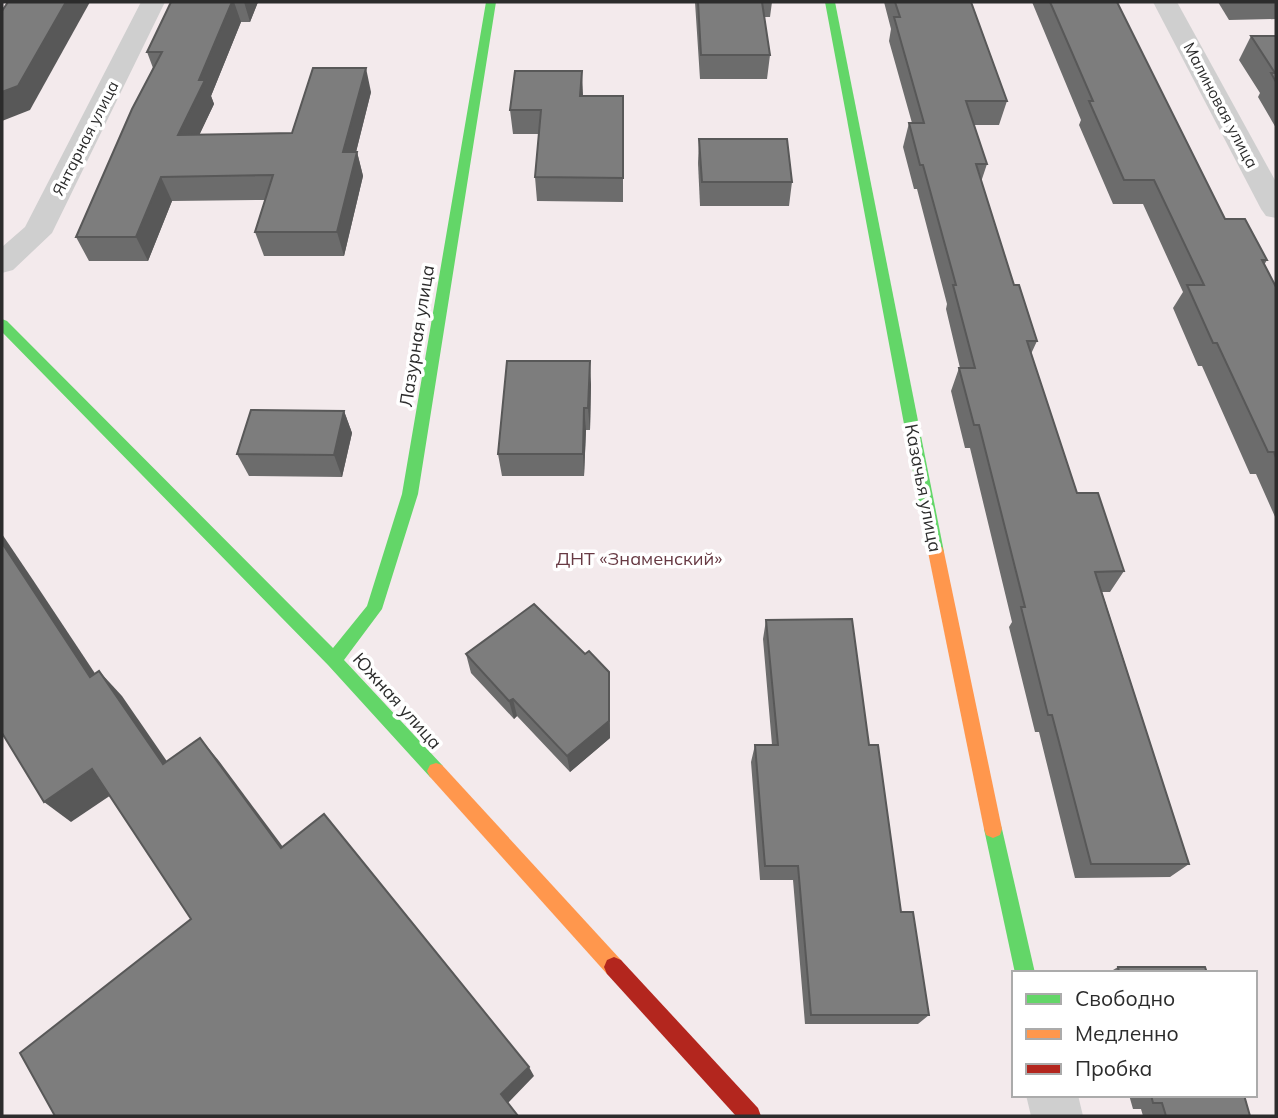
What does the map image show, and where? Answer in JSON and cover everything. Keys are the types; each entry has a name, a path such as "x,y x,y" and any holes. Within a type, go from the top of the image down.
{"street":[{"name":"Янтарная улица","path":"2,263 37,233 153,2"},
{"name":"Лазурная улица","path":"334,660 374,609 410,494 491,2"},
{"name":"Казачья улица","path":"830,2 968,719 1025,971"},
{"name":"Малиновая улица","path":"1165,2 1276,209"},
{"name":"Южная улица","path":"2,324 334,660 750,1116"},
{"path":"1052,1097 1057,1116"}],"green space":[{"name":"ДНТ «Знаменский»","path":"2,2 1276,2 1276,1116 2,1116"}],"building":[{"path":"8,2 66,2 18,86 2,92 2,11"},
{"path":"171,2 232,2 199,80 205,80 178,135 292,133 313,68 366,68 343,152 357,152 337,232 255,232 273,175 161,177 136,237 76,237 132,109 162,52 147,52"},
{"path":"698,2 762,2 770,55 701,55"},
{"path":"895,2 971,2 1007,101 966,101 987,164 976,164 1014,285 1019,285 1037,341 1027,341 1077,493 1098,493 1124,571 1095,572 1189,864 1091,864 1052,715 1048,715 1021,607 1025,607 979,425 974,425 959,368 975,368 953,285 956,285 909,123 924,123 894,17 900,17"},
{"path":"1050,2 1117,2 1225,219 1245,219 1267,260 1262,260 1276,287 1276,458 1274,452 1268,452 1187,285 1204,285 1154,180 1124,180"},
{"path":"1251,36 1276,36 1276,82 1271,73 1275,73"},
{"path":"515,71 582,71 580,96 623,96 623,178 535,177 541,110 510,110"},
{"path":"699,139 787,139 792,182 702,182"},
{"path":"507,361 590,361 588,408 584,408 583,454 498,454"},
{"path":"251,410 344,411 334,455 237,454"},
{"path":"2,543 90,677 99,671 163,764 200,738 281,848 324,814 529,1067 501,1094 518,1116 55,1116 20,1053 191,919 92,769 44,802 2,733"},
{"path":"534,604 585,654 589,651 609,672 609,721 567,756 513,699 509,701 466,654"},
{"path":"852,619 869,745 878,745 901,912 913,912 929,1015 811,1015 798,866 765,866 755,745 778,745 766,620"},
{"path":"1118,967 1205,967 1206,971 1119,971"},
{"path":"1152,1097 1245,1097 1250,1116 1166,1116 1162,1103 1153,1103"}],"traffic: fast":[{"path":"334,660 374,609 410,494 491,2"},
{"path":"830,2 936,552"},
{"path":"2,324 334,660 436,771"},
{"path":"993,829 1025,971"}],"traffic: slow":[{"path":"936,552 993,829"},
{"path":"436,771 614,967"}],"traffic: jam":[{"path":"614,967 750,1116"}]}
